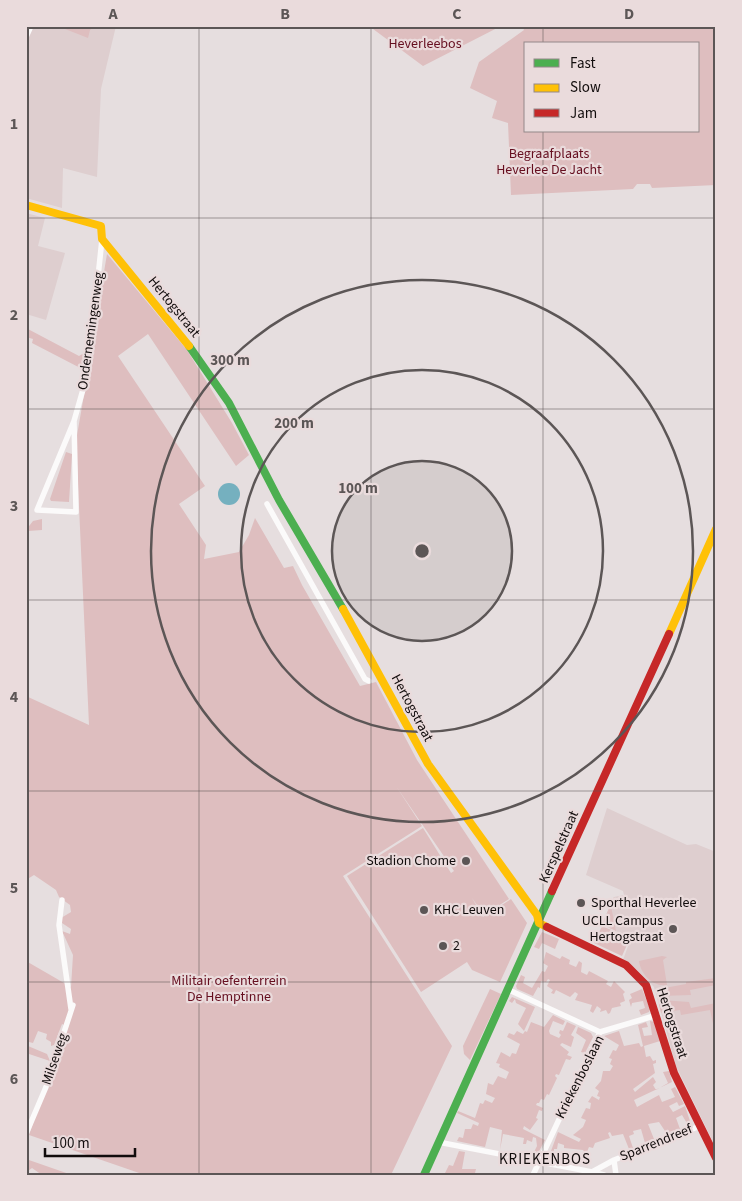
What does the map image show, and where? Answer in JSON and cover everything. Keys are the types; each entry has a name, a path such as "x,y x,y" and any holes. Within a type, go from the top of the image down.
{"street":[{"path":"26,37 31,26"},
{"name":"Hertogstraat","path":"26,205 100,226 102,239 200,359 229,404 279,500 346,614 428,764 537,915 540,923 628,967 649,990 674,1074 716,1158"},
{"name":"Ondernemingenweg","path":"74,421 76,512 37,510 74,421 88,372 102,239"},
{"path":"267,504 365,679 369,681"},
{"name":"Kerspelstraat","path":"424,1175 540,923 716,529"},
{"name":"Milseweg","path":"26,1134 72,1008 59,925 62,900"},
{"path":"509,990 600,1032"},
{"name":"Kriekenboslaan","path":"533,1175 600,1032 657,1014"},
{"name":"Sparrendreef","path":"592,1172 614,1160 700,1126"},
{"path":"438,1142 604,1175"},
{"path":"614,1160 616,1175"}],"shaded area":[{"path":"26,26 116,26 101,89 97,177 63,168 62,208 26,198"},
{"path":"26,213 45,218 38,246 65,253 46,320 26,314"},
{"name":"UCLL Campus Hertogstraat","path":"607,808 687,845 696,844 716,852 716,1148 676,1066 654,987 635,968 623,960 631,938 602,925 614,897 624,895 623,891 586,875"}],"green space":[{"path":"96,26 90,30 88,38 60,27"},
{"name":"Heverleebos","path":"369,26 501,26 423,66"},
{"name":"Begraafplaats Heverlee De Jacht","path":"522,26 716,26 716,185 652,188 650,184 637,184 633,189 511,195 508,123 492,118 497,101 470,88 479,62 524,30"},
{"name":"Militair oefenterrein De Hemptinne","path":"107,254 187,350 232,423 249,455 236,466 148,334 118,356 205,486 179,504 206,545 204,559 239,552 249,535 255,518 284,568 293,566 360,686 376,682 417,760 509,899 484,915 472,898 483,917 511,899 527,923 500,982 472,970 467,962 421,992 347,876 423,828 451,873 454,871 396,786 422,826 343,876 452,1046 391,1175 145,1175 29,1135 66,1026 62,1024 54,1045 51,1046 51,1042 46,1039 47,1034 38,1031 33,1043 29,1042 28,1046 47,1054 50,1061 26,1053 26,961 71,987 73,955 62,931 70,934 71,929 62,923 61,918 71,912 70,905 59,897 56,890 34,875 26,880 26,696 89,725 76,441 88,372 32,343 33,339 26,337 26,328 79,356 91,349"},
{"path":"66,452 72,454 69,502 51,501 50,499"},
{"path":"42,519 42,530 28,531 28,590 26,530 33,521"},
{"path":"614,897 616,904 611,906 616,931 602,924"},
{"path":"602,926 630,938 622,956 594,943"},
{"path":"542,932 559,939 555,949 542,943 539,949 534,947"},
{"path":"546,952 560,959 562,956 570,960 569,964 576,967 579,961 582,963 581,972 587,975 589,971 608,981 606,984 611,987 614,981 625,992 623,994 625,1001 620,1003 621,1006 612,1008 608,1014 606,1010 600,1012 601,1009 597,1006 593,1013 590,1011 592,1005 575,1000 578,994 575,992 570,997 556,990 554,994 551,993 553,990 547,986 550,980 548,979 546,982 541,981 540,988 538,987 533,996 517,989 516,986 521,975 525,977 523,983 532,988 542,971 545,972 548,966 543,963"},
{"path":"662,956 667,957 663,960 667,985 657,984 648,979 642,971 639,961"},
{"path":"716,978 716,985 690,990 691,995 661,996 659,989 686,984 686,982"},
{"path":"490,989 501,994 470,1060 464,1054 463,1046"},
{"path":"642,989 650,1009 649,1012 641,1015 639,1010 645,1008 643,1001 632,1003 631,1007 629,1000 632,998 630,994"},
{"path":"512,997 535,1007 524,1031 518,1024 526,1008 516,1003 515,999 512,1003 509,1001"},
{"path":"661,1000 689,1002 691,1008 716,1003 716,1037 710,1010 681,1015 680,1010 661,1013 659,1004"},
{"path":"553,1015 565,1021 563,1025 553,1021 549,1031 550,1034 559,1038 561,1035 559,1033 560,1030 563,1031 567,1022 576,1026 571,1035 574,1037 571,1047 562,1043 560,1045 569,1052 567,1055 572,1057 570,1060 566,1059 559,1075 556,1074 557,1078 549,1095 547,1094 544,1100 541,1099 537,1103 536,1105 543,1108 542,1111 539,1110 536,1118 538,1119 530,1130 524,1126 523,1129 545,1140 537,1155 532,1156 537,1146 536,1138 533,1137 532,1142 527,1140 526,1144 523,1144 524,1138 503,1134 500,1150 502,1130 490,1127 485,1147 457,1141 459,1137 463,1138 465,1129 471,1129 473,1124 478,1126 479,1123 457,1113 458,1111 475,1118 480,1103 483,1104 485,1100 492,1103 495,1098 486,1094 488,1083 493,1085 498,1076 506,1079 509,1072 499,1067 500,1064 496,1063 501,1052 510,1057 512,1053 516,1054 520,1044 507,1037 509,1033 514,1035 517,1031 523,1034 525,1031 527,1032 531,1022 544,1027"},
{"path":"650,1021 655,1022 660,1041 644,1046 646,1057 650,1056 653,1061 656,1060 656,1063 653,1064 655,1073 633,1089 635,1092 653,1077 656,1082 653,1085 656,1090 634,1100 637,1107 659,1095 662,1102 675,1097 671,1089 675,1087 684,1104 679,1106 677,1102 669,1106 673,1112 685,1106 691,1124 688,1125 682,1115 676,1118 680,1129 667,1134 659,1122 648,1124 654,1139 645,1143 641,1129 633,1131 634,1134 629,1136 633,1148 629,1149 623,1134 612,1136 610,1132 608,1133 610,1138 595,1143 593,1148 589,1147 586,1154 583,1150 564,1148 564,1145 558,1143 557,1149 554,1149 554,1160 548,1159 558,1132 579,1142 581,1139 573,1135 583,1127 586,1120 581,1118 586,1108 590,1109 591,1103 588,1102 592,1096 599,1100 600,1097 597,1096 599,1091 595,1088 601,1081 603,1071 610,1071 613,1066 610,1064 612,1059 609,1058 613,1050 616,1051 619,1045 604,1036 619,1031 624,1046 639,1043 641,1047 643,1046 638,1025 646,1022 648,1027 642,1028 644,1036 652,1035"},
{"path":"578,1027 591,1033 593,1037 585,1053 581,1052 586,1040 576,1033"},
{"path":"669,1071 672,1082 660,1088 668,1083 663,1072"},
{"path":"459,1151 465,1152 462,1169 476,1169 475,1173 481,1175 444,1175 449,1165 453,1166"},
{"path":"26,1159 72,1175 42,1175 32,1168 28,1171"}],"water":[{"path":"229,483 237,486 240,494 237,502 229,505 221,502 218,494 221,486"}],"traffic: fast":[{"path":"189,346 229,403 279,500 343,609"},
{"path":"424,1175 552,891"}],"traffic: slow":[{"path":"26,205 101,226 102,239 189,346"},
{"path":"669,634 716,529"},
{"path":"343,609 428,764 537,915 539,923 547,927"}],"traffic: jam":[{"path":"552,891 669,634"},
{"path":"547,927 626,965 646,985 674,1073 716,1158"}],"place":[{"name":"Stadion Chome","path":"466,861"},
{"name":"Sporthal Heverlee","path":"581,903"},
{"name":"KHC Leuven","path":"424,910"},
{"name":"UCLL Campus Hertogstraat","path":"673,929"},
{"name":"2","path":"443,946"}],"district":[{"name":"KRIEKENBOS","path":"545,1159"}]}
